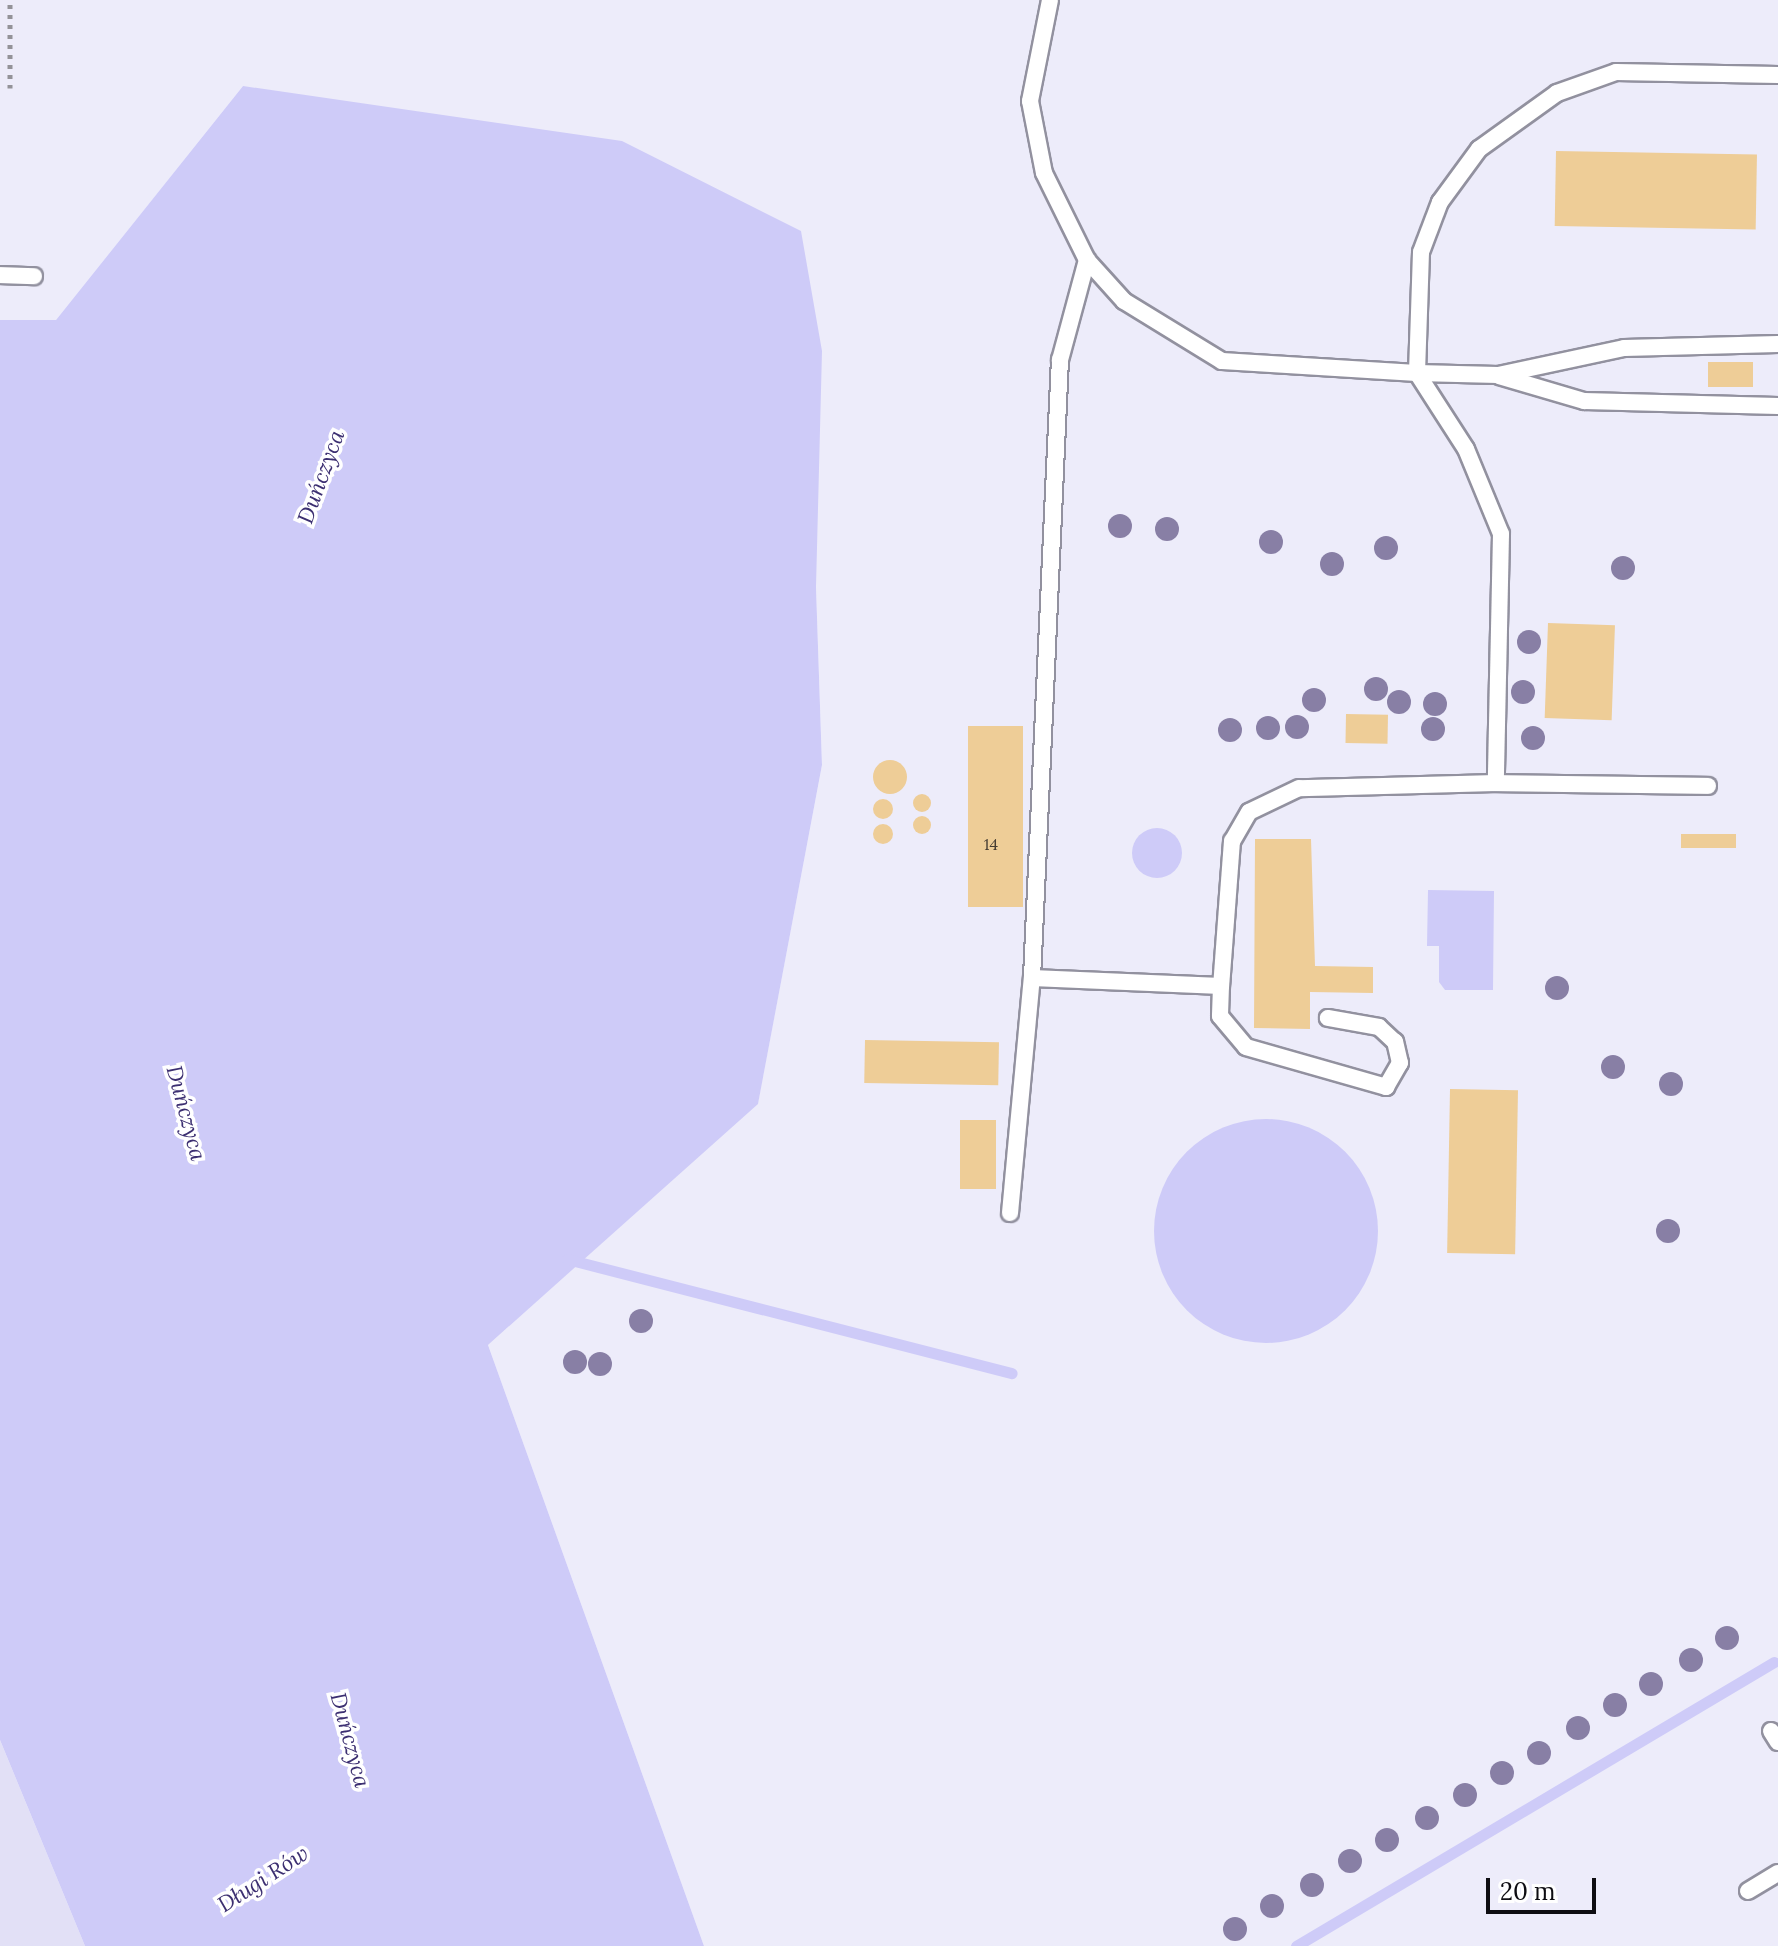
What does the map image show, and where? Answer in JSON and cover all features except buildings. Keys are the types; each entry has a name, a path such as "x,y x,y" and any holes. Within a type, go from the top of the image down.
{"lane":[{"path":"1050,0 1030,101 1044,173 1087,260 1124,301 1222,361 1498,375 1624,348 1778,344"},
{"path":"1496,783 1501,534 1466,449 1417,373 1421,252 1440,202 1479,149 1557,93 1616,72 1778,75"},
{"path":"1010,1213 1032,978 1060,360 1087,260"},
{"path":"0,275 34,276"},
{"path":"1498,375 1584,401 1778,406"},
{"path":"1328,1018 1379,1027 1395,1042 1400,1063 1386,1087 1246,1047 1220,1016 1232,841 1249,812 1299,788 1496,783 1708,786"},
{"path":"1032,978 1221,986"},
{"path":"1748,1891 1778,1873"}],"path":[{"path":"10,0 10,88"}],"shaded area":[{"path":"0,0 1778,0 1778,1946 704,1946 488,1345 758,1103 822,765 816,587 243,86 56,320 0,320"},
{"path":"0,1740 85,1946 0,1946"}],"water":[{"path":"243,86 622,141 801,231 822,351 816,587 822,765 758,1104 488,1345 704,1946 85,1946 0,1740 0,320 56,320"},
{"path":"1157,828 1175,835 1182,853 1175,871 1157,878 1139,871 1132,853 1139,835"},
{"path":"1428,890 1494,891 1493,990 1445,990 1439,982 1439,946 1427,946"},
{"path":"1266,1119 1288,1121 1309,1128 1345,1152 1369,1188 1376,1209 1376,1253 1369,1274 1345,1310 1309,1334 1288,1341 1266,1343 1244,1341 1223,1334 1187,1310 1163,1274 1156,1253 1154,1231 1156,1209 1163,1188 1187,1152 1223,1128 1244,1121"}],"waterway":[{"path":"567,1259 1012,1373"},
{"path":"1296,1946 1774,1662"}],"water label":[{"name":"Duńczyca","path":"321,477"},
{"name":"Duńczyca","path":"186,1113"},
{"name":"Duńczyca","path":"350,1740"},
{"name":"Długi Rów","path":"263,1879"}]}
